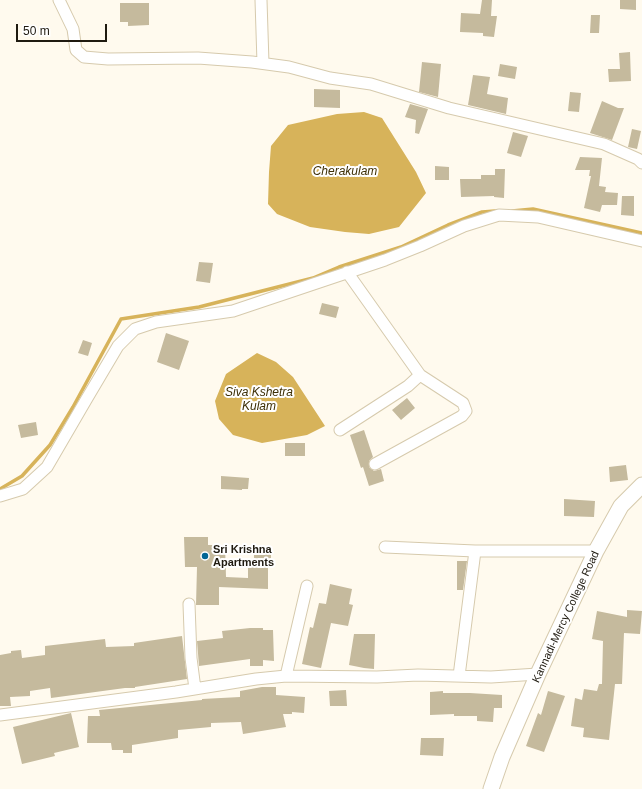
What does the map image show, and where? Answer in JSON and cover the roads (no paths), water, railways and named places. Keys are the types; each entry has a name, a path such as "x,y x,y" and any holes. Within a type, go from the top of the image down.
{"main road":[{"name":"Kannadi-Mercy College Road","path":"491,789 502,757 538,674 596,551 621,506 642,485"}],"street":[{"path":"60,0 73,29 76,50 84,57 108,59 198,58 263,63 289,67 330,78 372,84 449,108 604,144 642,163"},
{"path":"261,0 263,63"},
{"path":"0,496 23,489 47,467 118,346 135,330 156,322 233,311 386,260 464,226 499,216 538,217 642,241"},
{"path":"347,272 420,375 463,403 466,411 462,416 375,464"},
{"path":"340,430 408,386 420,375"},
{"path":"385,547 475,552 596,551"},
{"path":"459,676 475,552"},
{"path":"286,676 307,586"},
{"path":"189,604 191,658 195,689"},
{"path":"0,715 286,676 377,677 418,675 491,677 538,674"}],"water":[{"name":"Cherakulam","path":"364,112 382,118 416,172 426,193 399,227 369,234 345,232 310,227 277,214 268,204 271,146 288,125 337,114"},
{"name":"Siva Kshetra Kulam","path":"257,353 276,362 293,377 325,426 307,435 262,443 233,435 219,419 215,401 226,374"}],"waterway":[{"path":"512,211 533,209 642,233"},
{"path":"0,489 22,476 50,445 73,407 121,319 199,307 313,278 339,267 401,247 448,225 482,212 495,211"}],"place":[{"name":"Sri Krishna Apartments","path":"205,556"}]}
